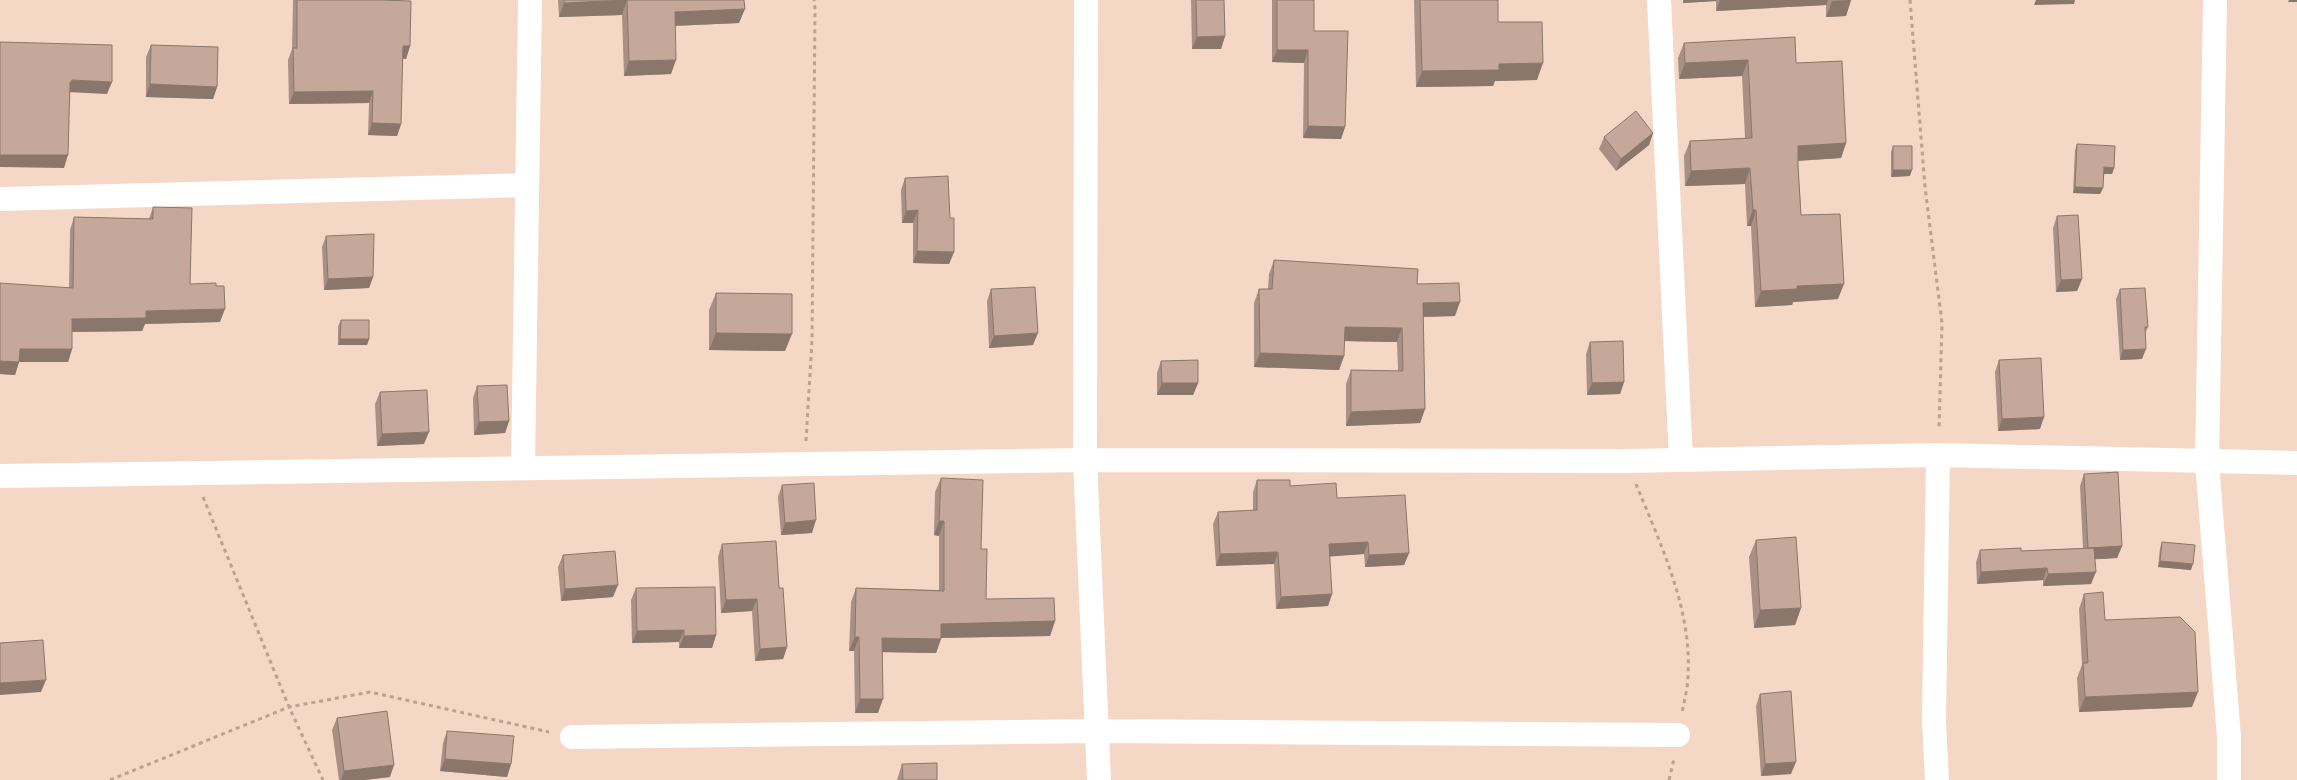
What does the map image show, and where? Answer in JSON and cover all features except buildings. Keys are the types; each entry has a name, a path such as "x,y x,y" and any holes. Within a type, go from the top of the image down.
{"street":[{"path":"523,468 530,0"},
{"path":"1086,0 1085,460 1099,780"},
{"path":"1659,0 1681,460"},
{"path":"2215,0 2207,463 2229,737 2229,780"},
{"path":"0,198 527,185"},
{"path":"1937,780 1934,722 1938,455"},
{"path":"0,476 1085,460 1626,461 1938,455 2207,463 2297,463"},
{"path":"572,737 1097,731 1678,735"}],"path":[{"path":"805,464 812,341 814,0"},
{"path":"1910,0 1925,187 1942,323 1938,455"},
{"path":"1626,461 1662,546 1685,619 1688,675 1669,780"},
{"path":"193,473 289,707 323,780"},
{"path":"110,780 289,707 370,692 572,737"}]}
